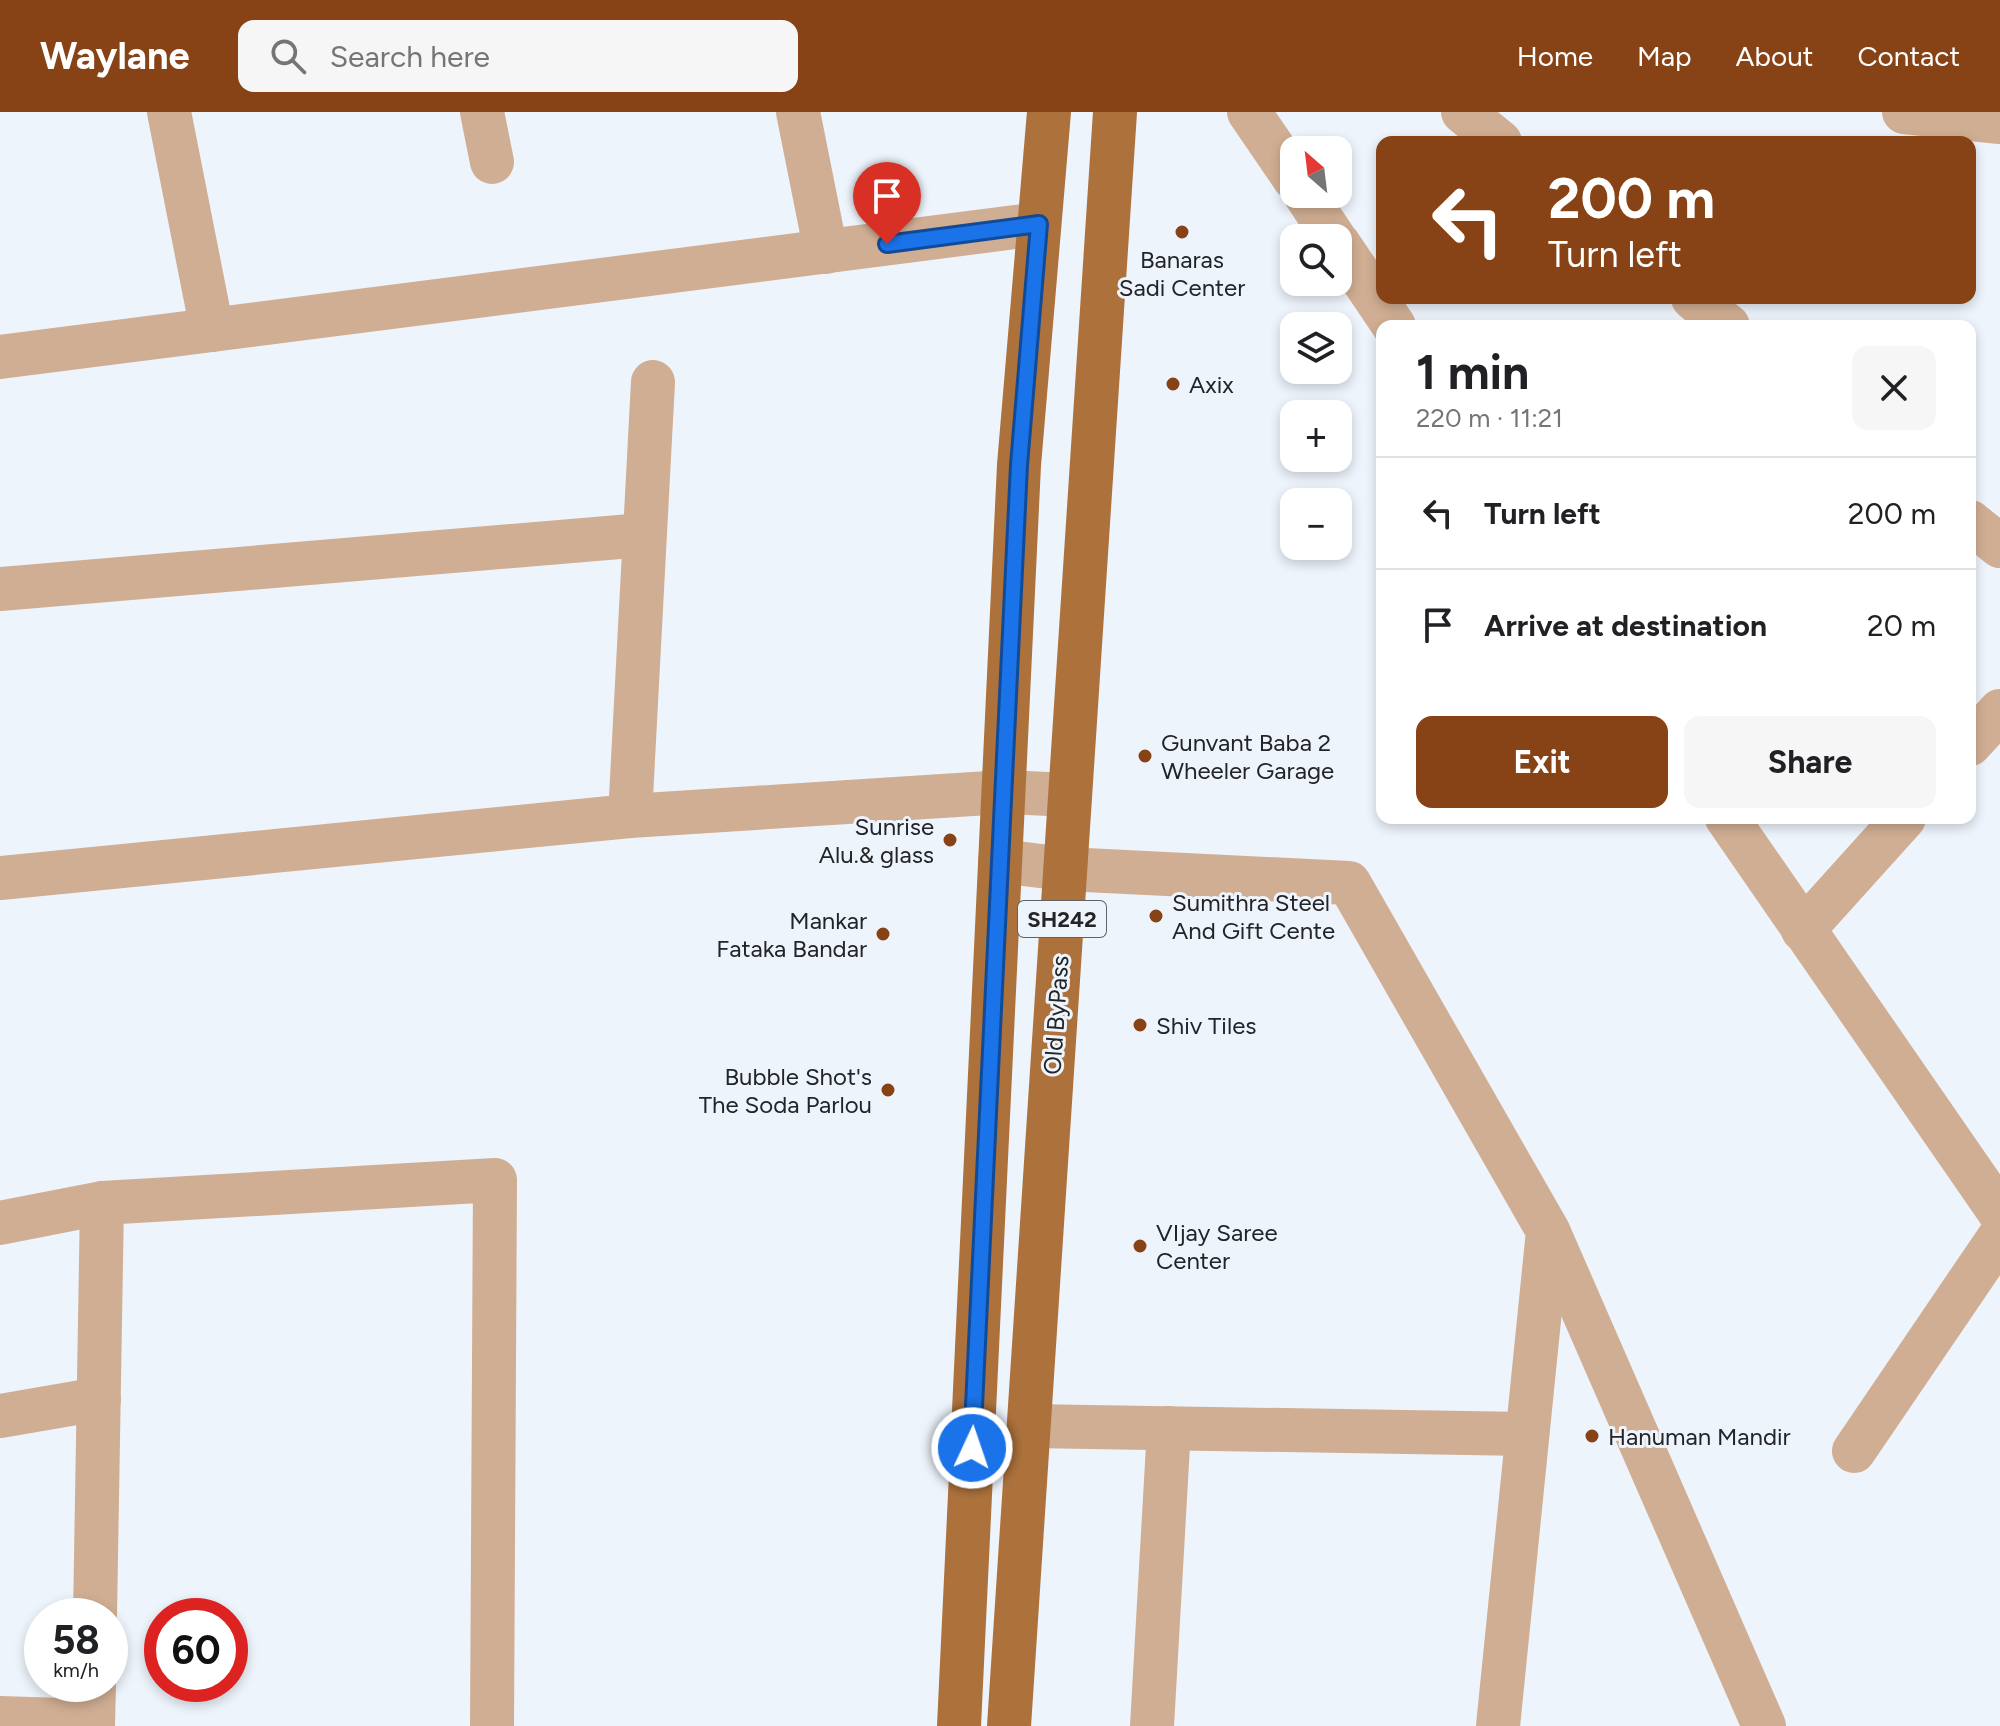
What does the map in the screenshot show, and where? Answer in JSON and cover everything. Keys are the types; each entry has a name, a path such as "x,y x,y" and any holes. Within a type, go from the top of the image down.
{"main road":[{"name":"SH242","path":"959,1726 1019,465 1049,112"},
{"name":"Old ByPass","path":"1009,1726 1115,112"}],"street":[{"path":"169,112 212,330"},
{"path":"482,112 492,162"},
{"path":"798,112 826,252"},
{"path":"1249,112 1280,157"},
{"path":"1463,112 1493,136"},
{"path":"1904,112 2000,122"},
{"path":"0,357 1039,224"},
{"path":"1352,264 1376,299"},
{"path":"1700,304 1720,320"},
{"path":"630,816 653,382"},
{"path":"1976,527 2000,546"},
{"path":"0,589 643,535"},
{"path":"1976,737 2000,711"},
{"path":"0,878 630,816 1004,792 1070,795"},
{"path":"1731,824 2000,1213"},
{"path":"1803,930 1899,824"},
{"path":"1000,861 1065,869 1349,883 1548,1231 1764,1726"},
{"path":"0,1223 102,1203 495,1180 492,1726"},
{"path":"95,1598 102,1203"},
{"path":"1498,1726 1548,1231"},
{"path":"1854,1451 2000,1236"},
{"path":"0,1416 99,1399"},
{"path":"1029,1426 1527,1434"},
{"path":"1152,1726 1169,1428"},
{"path":"0,1718 93,1710"}],"place":[{"name":"Banaras Sadi Center","path":"1182,232"},
{"name":"Axix","path":"1173,384"},
{"name":"Gunvant Baba 2 Wheeler Garage","path":"1145,756"},
{"name":"Sunrise Alu.& glass","path":"950,840"},
{"name":"Sumithra Steel And Gift Cente","path":"1156,916"},
{"name":"Mankar Fataka Bandar","path":"883,934"},
{"name":"Shiv Tiles","path":"1140,1025"},
{"name":"Bubble Shot's The Soda Parlou","path":"888,1090"},
{"name":"VIjay Saree Center","path":"1140,1246"},
{"name":"Hanuman Mandir","path":"1592,1436"}],"route":[{"path":"887,244 1039,224 1019,465 972,1448"}]}
